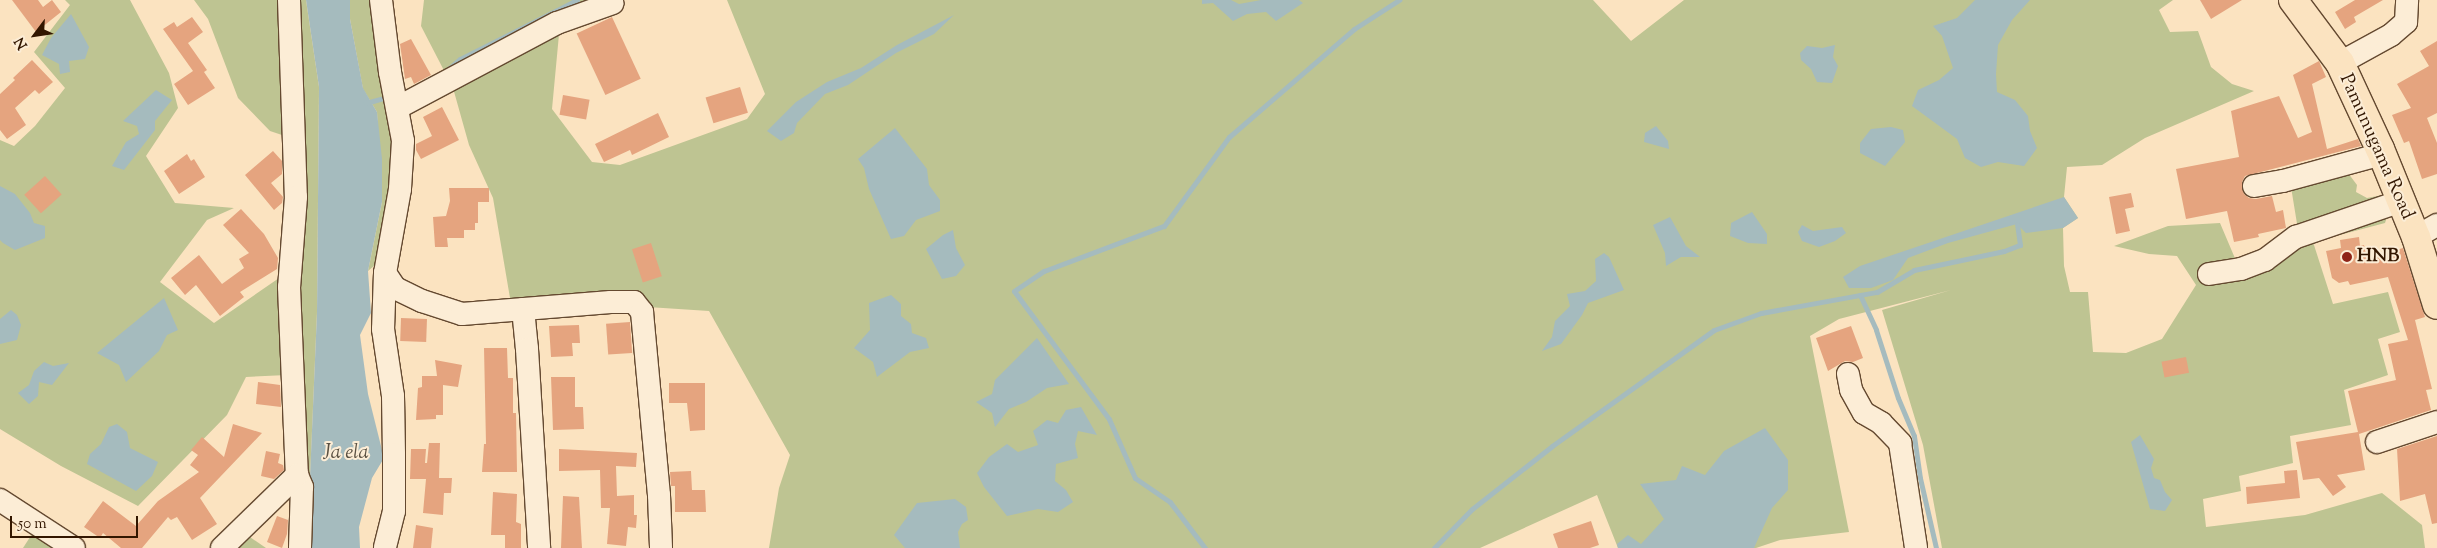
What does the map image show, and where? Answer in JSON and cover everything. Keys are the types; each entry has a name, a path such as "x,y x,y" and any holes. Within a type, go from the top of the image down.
{"main road":[{"name":"Pamunugama Road","path":"2293,0 2340,63 2382,154 2401,201 2426,231 2437,305"}],"street":[{"path":"290,0 296,197 289,287 297,475 302,487 300,548"},
{"path":"381,0 403,141 400,189 385,272 383,329 393,396 394,454 394,510 386,548"},
{"path":"2340,63 2391,35 2406,22 2407,0"},
{"path":"397,108 557,23 614,3"},
{"path":"2254,186 2283,181 2382,154"},
{"path":"2209,274 2241,269 2265,260 2296,237 2401,201"},
{"path":"385,272 395,288 422,301 462,314 634,302 642,312 659,494 661,548"},
{"path":"523,309 538,548"},
{"path":"1848,374 1851,390 1864,413 1881,423 1900,443 1916,548"},
{"path":"2377,442 2437,422"},
{"path":"222,548 297,475"},
{"path":"0,500 74,548"}],"green space":[{"path":"65,0 130,0 169,73 178,108 146,156 175,203 234,208 207,220 160,282 214,323 282,276 287,375 246,377 227,415 138,506 61,466 0,429 0,140 14,146 35,126 65,88 34,52 70,5"},
{"path":"194,0 285,0 285,136 270,131 238,98 208,19"},
{"path":"298,0 306,0 319,87 317,312 310,478 303,467 296,277"},
{"path":"350,0 377,0 396,147 382,259 368,271 382,202 377,112 363,89 350,19"},
{"path":"424,0 597,0 561,13 552,109 592,162 620,165 747,119 765,94 727,0 1593,0 1631,41 1684,0 2173,0 2159,10 2170,32 2198,31 2211,67 2232,84 2254,91 2145,138 2102,165 2067,167 2064,197 2078,218 2063,228 2064,266 2070,292 2088,292 2093,352 2126,353 2162,339 2196,285 2177,256 2149,254 2114,246 2168,226 2220,223 2237,263 2300,242 2291,187 2345,169 2357,185 2356,192 2367,198 2388,194 2390,208 2385,223 2313,242 2333,304 2388,292 2400,332 2378,339 2388,375 2344,390 2351,425 2290,436 2293,463 2239,476 2241,491 2203,499 2206,527 2305,515 2382,493 2422,525 2425,548 1942,548 1923,445 1882,310 1951,290 1839,319 1810,336 1849,532 1780,540 1756,548 1618,548 1597,495 1480,548 769,548 779,488 790,455 709,311 510,298 493,198 469,145 453,88 421,26"},
{"path":"32,534 56,548 23,548"},
{"path":"247,535 266,548 232,548"}],"water":[{"name":"Ja ela","path":"306,0 350,0 350,19 363,88 377,112 382,159 382,202 368,271 371,313 360,335 368,394 384,458 372,478 359,527 360,548 307,548 317,312 319,87"},
{"path":"1202,0 1231,0 1239,4 1261,0 1299,0 1303,3 1276,21 1266,12 1247,14 1233,21 1213,3 1202,4"},
{"path":"1975,0 2030,0 2012,20 1998,45 1996,74 1997,92 2015,100 2028,116 2030,131 2037,148 2024,166 1998,162 1981,167 1965,158 1957,139 1912,106 1918,90 1939,80 1953,68 1942,36 1933,26 1957,18"},
{"path":"71,14 89,47 85,59 69,61 70,72 60,74 59,64 42,55 51,38"},
{"path":"954,15 934,34 896,53 848,85 825,94 797,123 794,133 781,141 767,131 796,102 827,82 861,68 897,45"},
{"path":"1835,45 1833,57 1838,66 1832,83 1817,82 1811,69 1801,60 1800,53 1807,46 1822,48"},
{"path":"156,90 172,100 155,121 155,130 124,170 112,166 126,142 139,134 137,126 123,121"},
{"path":"1656,126 1668,141 1669,149 1644,142 1645,133"},
{"path":"1891,127 1903,130 1905,142 1885,166 1860,153 1860,143 1871,129"},
{"path":"895,128 927,169 929,185 940,200 940,211 916,220 904,236 891,239 869,189 864,168 858,159"},
{"path":"0,186 15,194 30,213 34,223 45,226 45,238 15,250 0,240"},
{"path":"2064,197 2078,218 2063,228 2026,233 2017,224 1948,243 1908,258 1893,280 1871,288 1849,288 1843,277 1860,266"},
{"path":"1752,212 1767,234 1767,244 1748,243 1730,236 1731,223"},
{"path":"1670,217 1686,246 1700,257 1681,257 1666,266 1665,253 1653,225"},
{"path":"1802,225 1813,231 1842,227 1846,233 1835,241 1819,247 1802,241 1798,232"},
{"path":"953,230 956,248 965,265 956,276 942,279 926,249 943,235"},
{"path":"1604,253 1609,257 1624,290 1588,303 1582,315 1561,344 1542,351 1552,337 1555,321 1570,306 1567,294 1585,291 1596,281 1595,259"},
{"path":"891,295 901,304 901,316 911,324 912,333 926,338 929,348 910,352 877,377 873,362 854,348 870,330 869,303"},
{"path":"164,298 178,330 167,335 159,351 126,382 119,365 97,353"},
{"path":"11,310 17,315 21,325 17,340 0,344 0,319"},
{"path":"1037,338 1069,384 1047,388 1026,402 1009,409 995,427 992,413 976,402 992,394 995,380"},
{"path":"44,362 53,366 69,363 52,385 39,382 38,396 29,404 18,393 29,385 34,371"},
{"path":"1081,407 1097,435 1078,431 1075,444 1078,458 1056,464 1055,481 1066,490 1073,502 1058,512 1038,509 1007,516 984,487 977,473 989,457 1007,444 1018,452 1038,445 1033,431 1047,420 1058,423 1066,410"},
{"path":"117,424 127,432 130,448 158,462 152,476 136,491 87,464 90,454 101,444 109,427"},
{"path":"1765,428 1788,460 1788,490 1772,508 1754,548 1618,548 1617,544 1628,535 1641,544 1664,519 1640,484 1676,480 1682,466 1705,475 1724,451"},
{"path":"2140,435 2154,459 2151,468 2154,478 2160,480 2165,492 2172,500 2165,511 2150,509 2131,442"},
{"path":"955,499 966,507 968,520 962,524 958,532 960,548 905,548 894,535 917,503"}],"building":[{"path":"12,0 38,0 43,7 52,0 61,12 36,32"},
{"path":"2200,0 2242,0 2211,19"},
{"path":"2355,0 2383,0 2354,17 2356,22 2345,29 2335,12"},
{"path":"192,17 203,32 188,43 207,70 204,72 215,88 188,105 174,84 193,71 163,29 174,22 177,27"},
{"path":"612,17 641,79 605,95 577,33"},
{"path":"411,39 431,75 414,84 411,77 405,79 400,44"},
{"path":"2437,41 2437,113 2427,118 2437,143 2437,174 2422,179 2409,141 2404,143 2392,115 2411,108 2397,84 2429,66 2420,51"},
{"path":"32,60 53,82 39,94 35,90 15,108 26,125 7,139 0,130 0,94"},
{"path":"2319,61 2326,77 2312,84 2327,149 2358,139 2361,146 2245,176 2242,182 2244,194 2249,198 2256,199 2272,196 2276,212 2283,210 2286,228 2258,234 2259,237 2234,242 2227,211 2186,219 2176,169 2239,157 2231,111 2279,96 2298,138 2312,132 2293,75"},
{"path":"740,87 748,113 713,123 706,98"},
{"path":"563,95 590,100 586,119 560,115"},
{"path":"442,107 459,140 421,159 416,150 416,144 432,136 423,117"},
{"path":"658,113 669,137 632,155 630,150 604,162 595,144"},
{"path":"273,151 282,161 282,174 271,183 283,197 282,203 274,210 245,175"},
{"path":"187,154 191,161 194,159 205,177 179,194 164,171"},
{"path":"45,176 62,195 41,213 24,195"},
{"path":"449,188 489,188 489,202 478,202 478,223 475,223 475,230 464,230 464,238 447,238 448,247 435,247 433,217 446,216 450,201"},
{"path":"2131,193 2134,207 2125,209 2130,231 2116,234 2109,197"},
{"path":"241,209 264,234 278,258 277,269 240,292 244,297 220,316 196,285 185,295 171,278 199,255 222,284 244,268 239,259 249,253 223,225"},
{"path":"2359,237 2360,246 2364,245 2367,259 2403,248 2425,317 2415,320 2432,389 2426,390 2431,410 2359,434 2365,470 2337,475 2346,487 2333,496 2319,478 2303,480 2296,442 2358,432 2348,391 2396,380 2388,344 2408,340 2388,277 2350,285 2348,281 2339,283 2332,278 2326,251 2341,248 2340,240"},
{"path":"651,243 662,276 643,282 632,249"},
{"path":"401,318 427,319 426,342 400,341"},
{"path":"630,322 632,353 608,355 606,324"},
{"path":"579,325 580,343 572,343 573,356 551,357 549,326"},
{"path":"1851,326 1863,358 1853,362 1845,361 1828,371 1816,338"},
{"path":"484,348 507,348 508,378 513,378 513,413 516,413 517,472 482,472 484,444 486,444"},
{"path":"2186,357 2189,373 2165,377 2161,362"},
{"path":"435,360 462,365 458,387 443,385 443,415 436,415 436,419 416,420 418,388 422,387 422,376 437,376"},
{"path":"551,377 575,377 575,407 583,407 584,429 553,430"},
{"path":"258,382 280,385 281,407 256,404"},
{"path":"669,383 705,383 705,430 690,431 687,403 669,403"},
{"path":"233,424 262,433 200,498 217,524 192,540 177,517 171,520 168,517 142,548 121,548 103,533 100,538 84,527 103,501 136,526 158,501 199,472 190,465 198,455 191,450 202,437 224,457"},
{"path":"2437,436 2437,523 2432,524 2425,494 2400,501 2397,449"},
{"path":"429,443 440,443 439,478 452,478 451,493 444,493 443,515 423,513 426,479 410,479 411,449 426,449 425,463 427,463"},
{"path":"559,449 637,453 636,467 616,466 617,496 634,495 634,515 637,515 636,528 628,527 626,546 607,544 610,508 601,508 600,470 559,471"},
{"path":"266,451 280,454 278,463 283,465 284,470 274,479 261,476"},
{"path":"2297,470 2300,498 2247,504 2246,487 2285,483 2284,471"},
{"path":"691,471 692,490 705,490 706,512 675,512 675,486 671,486 670,472"},
{"path":"493,492 517,494 516,522 521,524 521,548 505,548 505,535 491,535"},
{"path":"563,496 579,497 582,548 561,548"},
{"path":"277,516 288,520 287,534 282,548 267,542"},
{"path":"1591,521 1599,545 1590,548 1558,548 1553,534"},
{"path":"416,525 433,528 431,548 413,548"}],"waterway":[{"path":"446,71 460,59 577,0"},
{"path":"1205,548 1170,502 1135,478 1109,419 1014,291 1044,271 1164,226 1229,137 1354,29 1399,0"},
{"path":"366,103 380,99"},
{"path":"1434,548 1472,509 1552,446 1714,330 1761,313 1877,292 1914,270 2004,251 2020,245 2017,224"},
{"path":"1860,295 1876,330 1898,398 1914,436 1920,478 1936,548"}],"place":[{"name":"HNB","path":"2347,257"}]}
